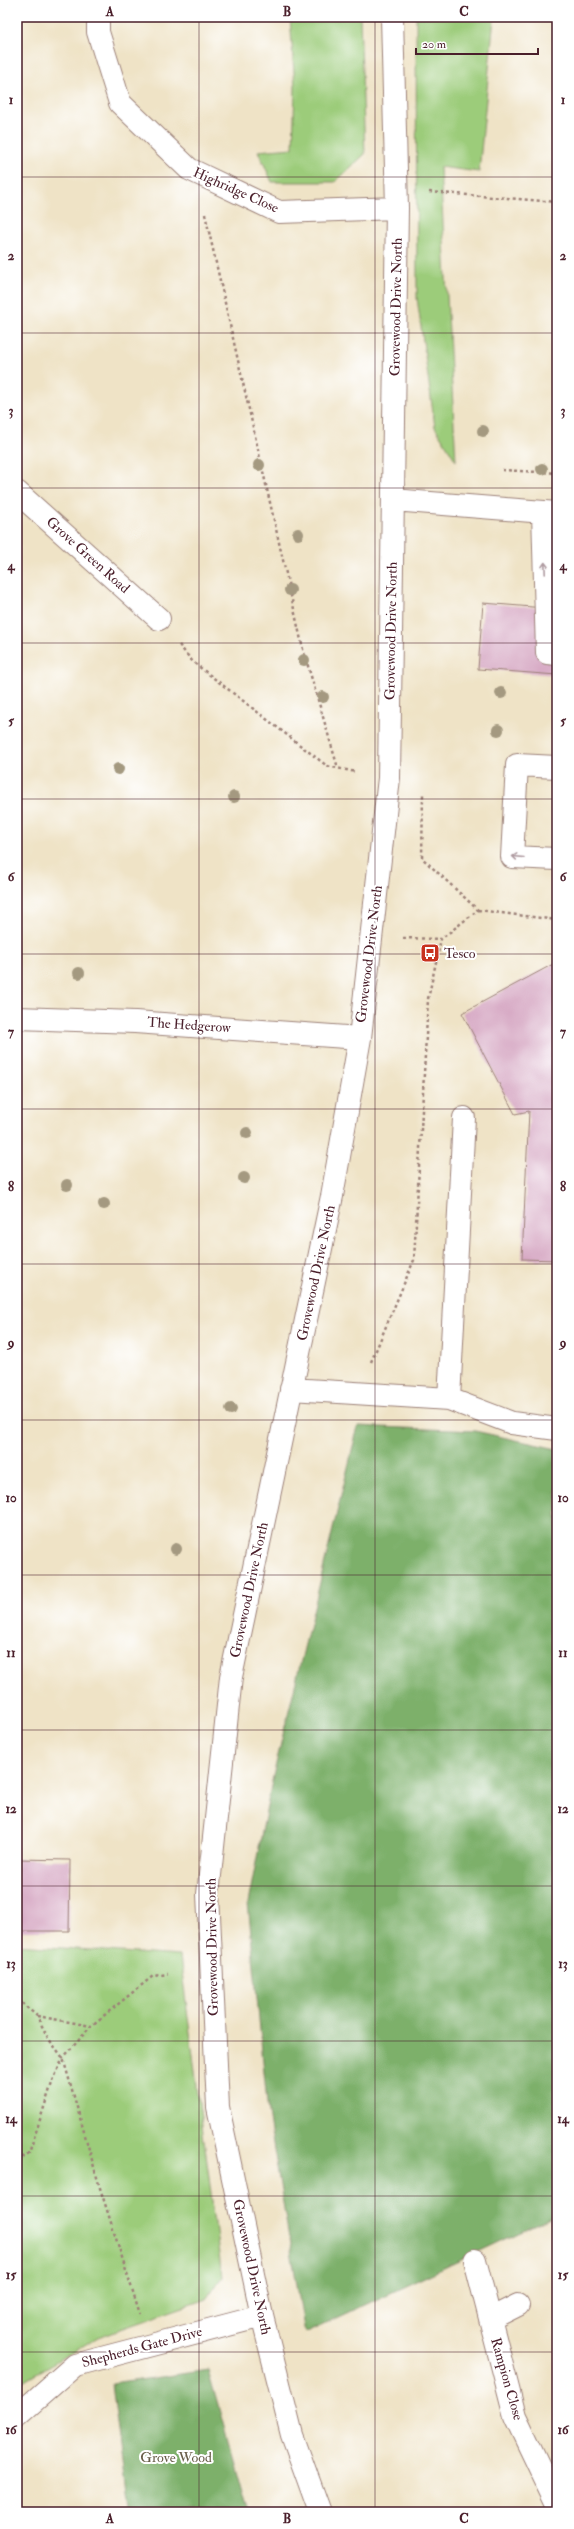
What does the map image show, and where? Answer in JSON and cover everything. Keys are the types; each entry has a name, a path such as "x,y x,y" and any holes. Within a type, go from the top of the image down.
{"street":[{"name":"Highridge Close","path":"98,17 98,32 120,103 189,169 279,212 397,199"},
{"name":"Grovewood Drive North","path":"320,2512 292,2435 262,2316 218,2107 208,1894 231,1677 332,1196 360,1038 389,778 397,199 392,17"},
{"name":"Grove Green Road","path":"17,492 159,619"},
{"path":"393,500 550,512 547,653 557,654"},
{"path":"557,767 518,765 512,857 557,860"},
{"name":"The Hedgerow","path":"17,1018 135,1022 360,1038"},
{"path":"449,1399 464,1118"},
{"path":"291,1389 449,1399 512,1423 557,1429"},
{"name":"Rampion Close","path":"475,2260 515,2416 557,2504"},
{"name":"Rampion Close","path":"490,2319 518,2305"},
{"name":"Shepherds Gate Drive","path":"17,2416 74,2365 262,2316"}],"path":[{"path":"210,180 205,213 303,649 338,768"},
{"path":"397,199 557,202"},
{"path":"502,470 557,473"},
{"path":"159,619 193,662 327,766 423,783 422,858 478,910 557,920"},
{"path":"371,938 441,939 478,910"},
{"path":"361,1394 371,1360 414,1260 428,999 441,939"},
{"path":"17,2161 29,2153 52,2083 63,2058 92,2026 153,1976 168,1974"},
{"path":"17,2000 37,2016 48,2038 63,2058 100,2188 151,2345"},
{"path":"37,2016 92,2026"}],"green space":[{"path":"290,17 360,17 365,154 335,182 272,182 258,151 293,148 295,87"},
{"path":"416,17 494,17 479,172 440,167 456,461 435,427 417,298"},
{"path":"358,1426 475,1431 557,1449 557,2215 305,2333 268,2114 248,1903 273,1776"},
{"path":"17,1945 180,1956 222,2277 206,2299 98,2337 17,2385"},
{"name":"Grove Wood","path":"208,2370 248,2512 129,2512 112,2384"}],"building":[{"path":"483,603 557,609 557,675 478,669"},
{"path":"557,962 557,1260 522,1259 529,1111 515,1114 462,1013"},
{"path":"17,1859 70,1860 69,1931 17,1931"}],"place":[{"name":"Tesco","path":"430,953"}]}
